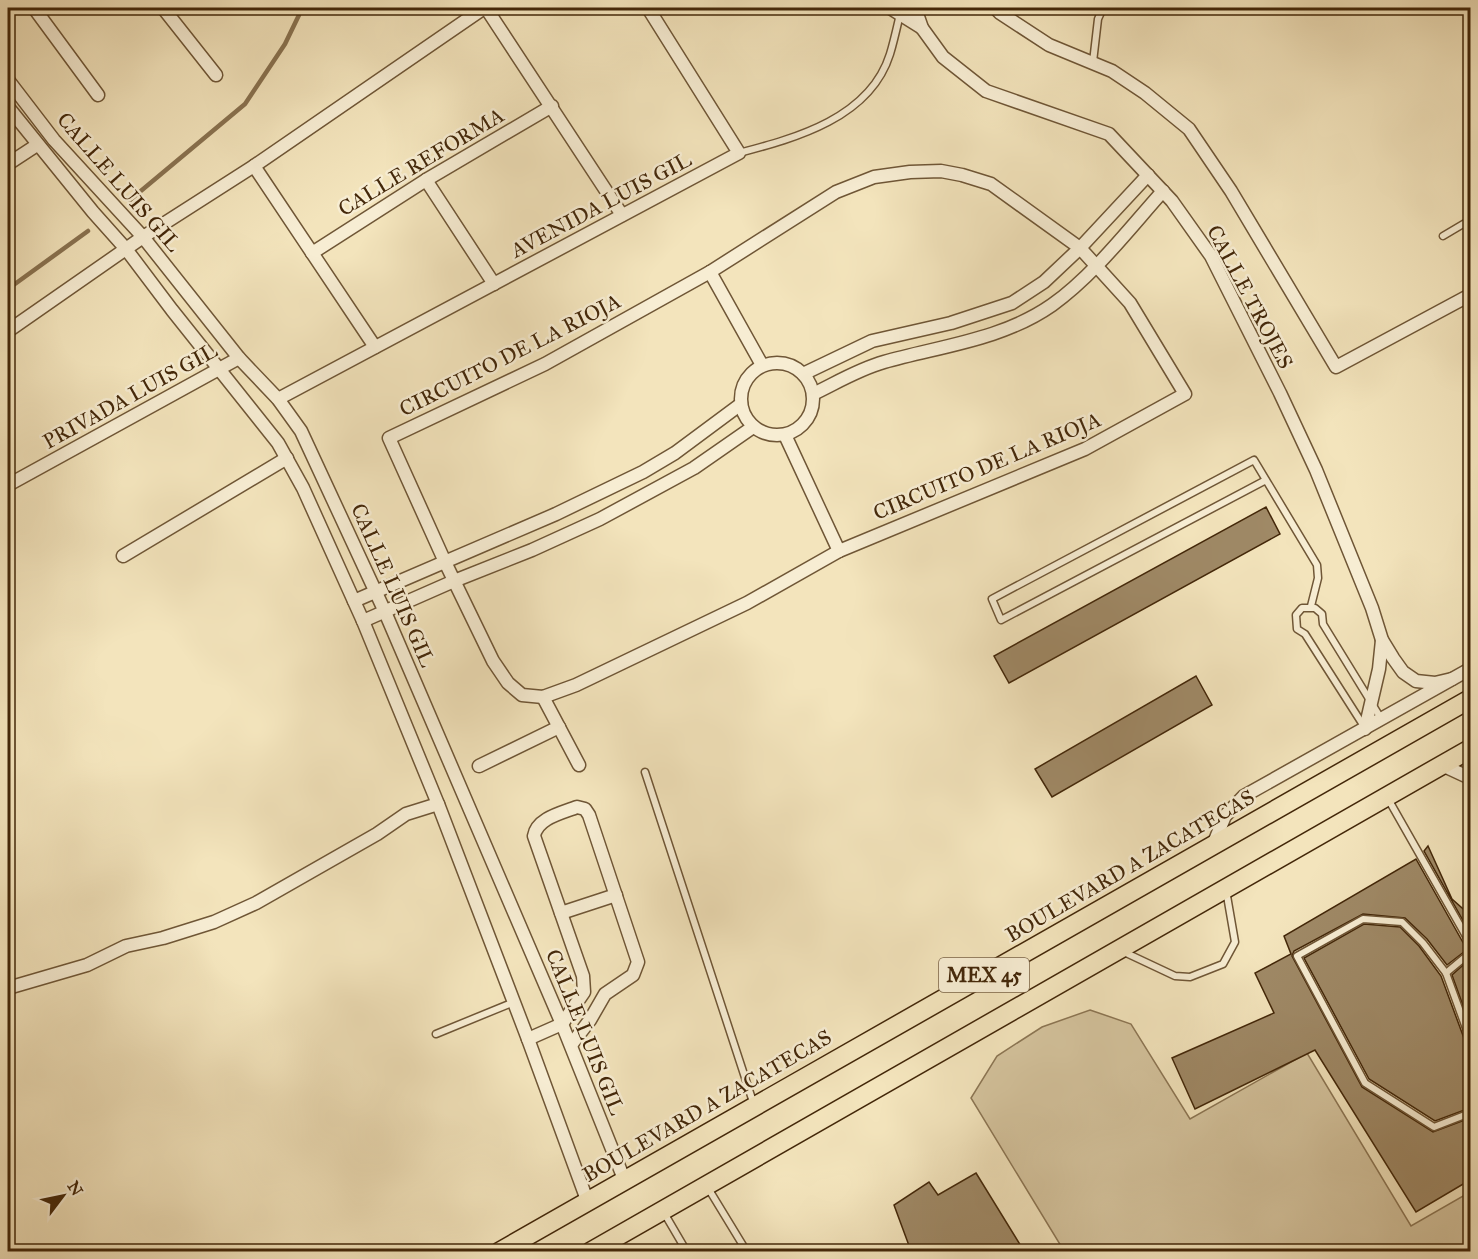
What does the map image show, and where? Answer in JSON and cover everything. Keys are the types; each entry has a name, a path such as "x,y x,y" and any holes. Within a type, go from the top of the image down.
{"main road":[{"name":"BOULEVARD A ZACATECAS","path":"499,1251 1470,699"},
{"name":"MEX 45","path":"590,1251 1470,750"}],"street":[{"path":"34,8 98,95"},
{"path":"163,8 216,75"},
{"path":"8,331 143,237 254,166 485,8 622,215"},
{"path":"648,8 739,153"},
{"name":"CALLE TROJES","path":"915,8 922,28 943,57 986,91 1104,131 1163,191 1211,256 1280,393 1316,470 1372,608 1382,640 1403,672 1416,681 1435,683 1452,680"},
{"path":"995,8 1000,14 1049,45 1112,71 1145,93 1188,129 1231,191 1336,367 1470,295"},
{"path":"895,11 922,28"},
{"name":"CALLE LUIS GIL","path":"8,80 54,140 143,237 239,358 278,399 301,431 385,612 571,1045 624,1179"},
{"name":"CALLE REFORMA","path":"312,253 426,180 552,106"},
{"name":"CALLE LUIS GIL","path":"8,107 37,145 126,249 278,443 303,488 363,621 438,804 587,1200"},
{"path":"8,164 37,145"},
{"name":"AVENIDA LUIS GIL","path":"278,399 739,153"},
{"path":"254,166 375,347"},
{"name":"CIRCUITO DE LA RIOJA","path":"940,171 991,184 1080,248 1097,266 1130,303 1185,394 1084,449 839,551 747,603 576,685 543,697 522,695 508,682 493,661 389,438 545,364 710,272 836,192 874,177 940,171"},
{"path":"803,374 872,341 951,323 1012,303 1044,282 1080,248 1148,175"},
{"path":"426,180 494,284"},
{"path":"813,394 880,363 971,341 1005,330 1051,306 1097,266 1163,191"},
{"path":"710,272 762,365"},
{"name":"PRIVADA LUIS GIL","path":"8,485 239,358"},
{"path":"772,362 784,363 803,374 810,383 813,405 810,415 803,424 795,431 785,435 763,433 753,427 743,412 741,404 741,392 752,372 772,362"},
{"path":"354,601 556,514 643,472 675,453 741,404"},
{"path":"363,621 600,519 694,468 753,427"},
{"path":"785,435 839,551"},
{"path":"123,556 286,458"},
{"path":"1365,729 1379,669 1382,640"},
{"path":"1213,845 1226,816 1244,796 1470,669"},
{"path":"543,697 579,765"},
{"path":"478,766 559,727"},
{"path":"1442,765 1470,778"},
{"path":"8,988 87,965 126,946 164,938 214,922 256,903 377,834 406,814 438,804"},
{"path":"528,1039 562,1024 584,993 584,976 534,836 535,828 540,823 578,807 585,809 590,815 638,962 633,975 605,994 590,1020 571,1045"},
{"path":"561,913 616,896"}],"lane":[{"path":"1093,62 1098,19 1103,8"},
{"name":"AVENIDA LUIS GIL","path":"739,153 811,131 837,118 864,96 876,81 890,56 895,11"},
{"path":"1443,236 1470,220"},
{"path":"1266,480 1001,620 992,599 1254,460 1266,480 1317,565 1318,578 1311,606"},
{"path":"1365,729 1305,634 1297,629 1296,615 1302,608 1311,606 1322,615 1323,624 1382,720"},
{"path":"645,772 754,1105"},
{"path":"1387,796 1470,942"},
{"path":"1121,950 1175,976 1190,976 1223,964 1235,942 1226,889"},
{"path":"1470,1039 1446,972 1423,943 1402,922 1363,919 1297,956 1365,1083 1434,1127 1470,1113"},
{"path":"1446,972 1470,953"},
{"path":"436,1034 514,1002"},
{"path":"707,1185 747,1251"},
{"path":"663,1210 687,1251"}],"shaded area":[{"path":"1090,1010 1131,1024 1190,1119 1307,1053 1411,1226 1470,1192 1470,1251 1064,1251 971,1098 997,1056 1042,1027"}],"building":[{"path":"1266,507 1280,534 1009,683 994,656"},
{"path":"1196,676 1212,705 1052,797 1035,769"},
{"path":"1428,846 1452,899 1470,915 1470,933 1424,851"},
{"path":"1416,859 1465,946 1469,948 1447,965 1427,939 1405,918 1363,914 1294,951 1292,956 1362,1087 1433,1132 1470,1118 1470,1180 1416,1212 1315,1050 1195,1109 1172,1058 1274,1013 1255,973 1291,954 1284,936"},
{"path":"1364,924 1400,927 1419,946 1441,976 1465,1041 1470,1044 1470,1108 1435,1121 1369,1079 1304,958"},
{"path":"1470,959 1470,1025 1452,975"},
{"path":"976,1173 1024,1251 911,1251 894,1205 929,1182 938,1195"}],"waterway":[{"path":"130,200 245,104 285,44 299,15 299,8"},
{"path":"8,289 88,231"}]}
